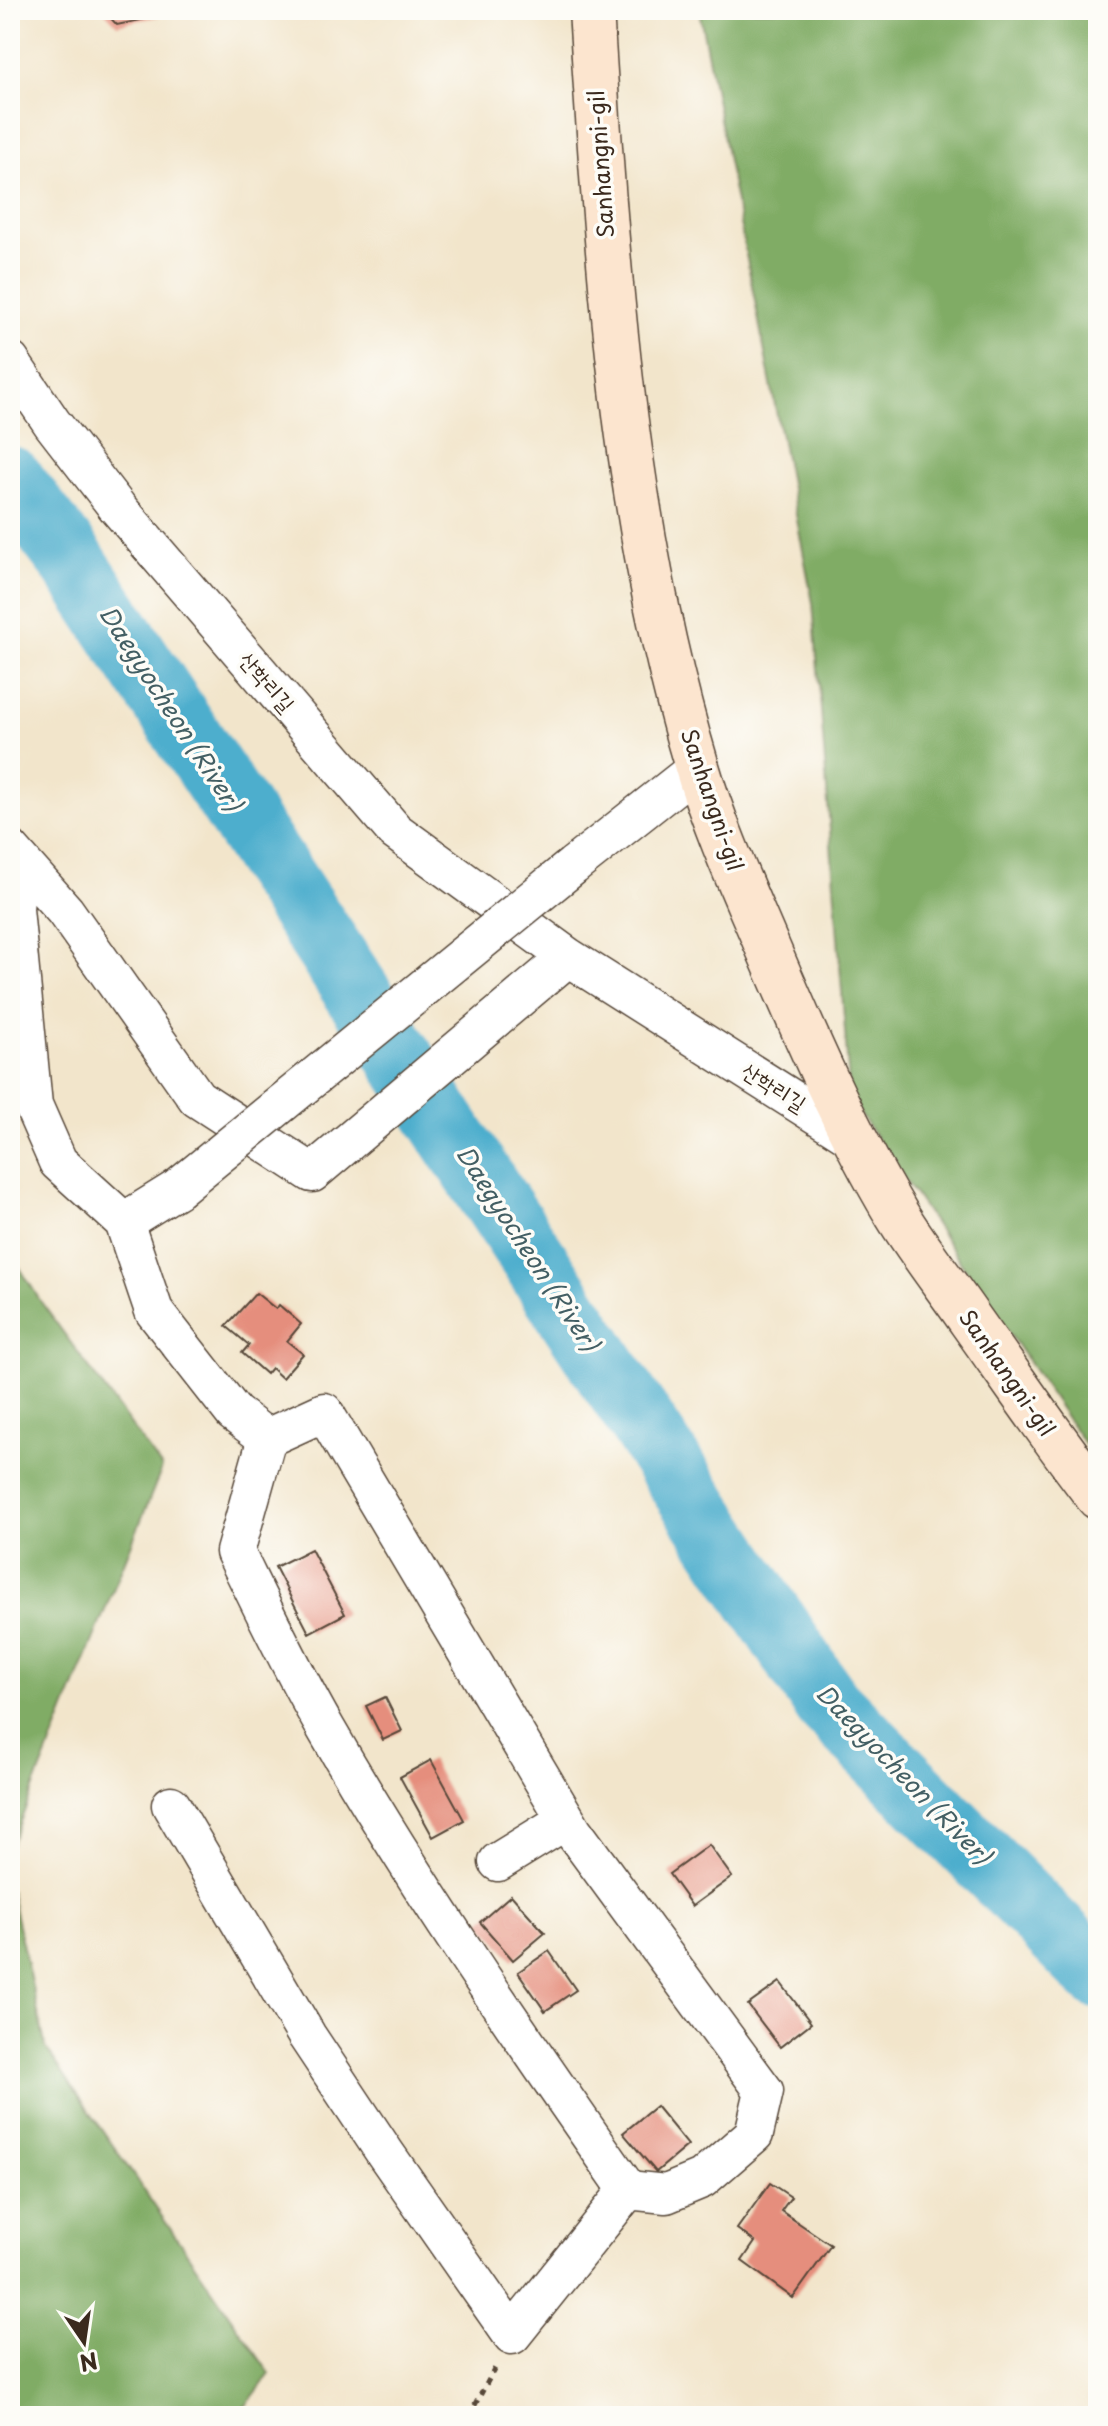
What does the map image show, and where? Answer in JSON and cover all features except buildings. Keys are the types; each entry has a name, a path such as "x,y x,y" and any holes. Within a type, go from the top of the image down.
{"main road":[{"name":"Sanhangni-gil","path":"591,10 605,238 626,432 660,620 697,768 738,877 791,1003 837,1103 898,1216 1049,1434 1098,1497"}],"street":[{"name":"산학리길","path":"10,361 52,423 117,507 395,831 568,957 858,1141"},
{"path":"124,1222 177,1189 697,768"},
{"path":"14,853 65,911 197,1098 312,1173 568,957"},
{"path":"14,853 14,909 33,1105 58,1162 124,1222 154,1311 234,1413 267,1438"},
{"path":"324,1412 566,1820 764,2091 754,2134 702,2179 666,2194 628,2190 515,2029 400,1852 326,1728 235,1552 267,1438 324,1412"},
{"path":"171,1805 307,2036 512,2335 628,2190"},
{"path":"498,1862 566,1820"}],"path":[{"path":"469,2416 512,2335"}],"green space":[{"path":"699,10 1098,10 1098,1464 850,1099 813,603"},
{"path":"10,1252 41,1302 162,1468 10,1847"},
{"path":"10,1890 46,2048 270,2374 238,2416 10,2416"}],"waterway":[{"name":"Daegyocheon (River)","path":"10,480 71,559 827,1703 1098,1975"}]}
